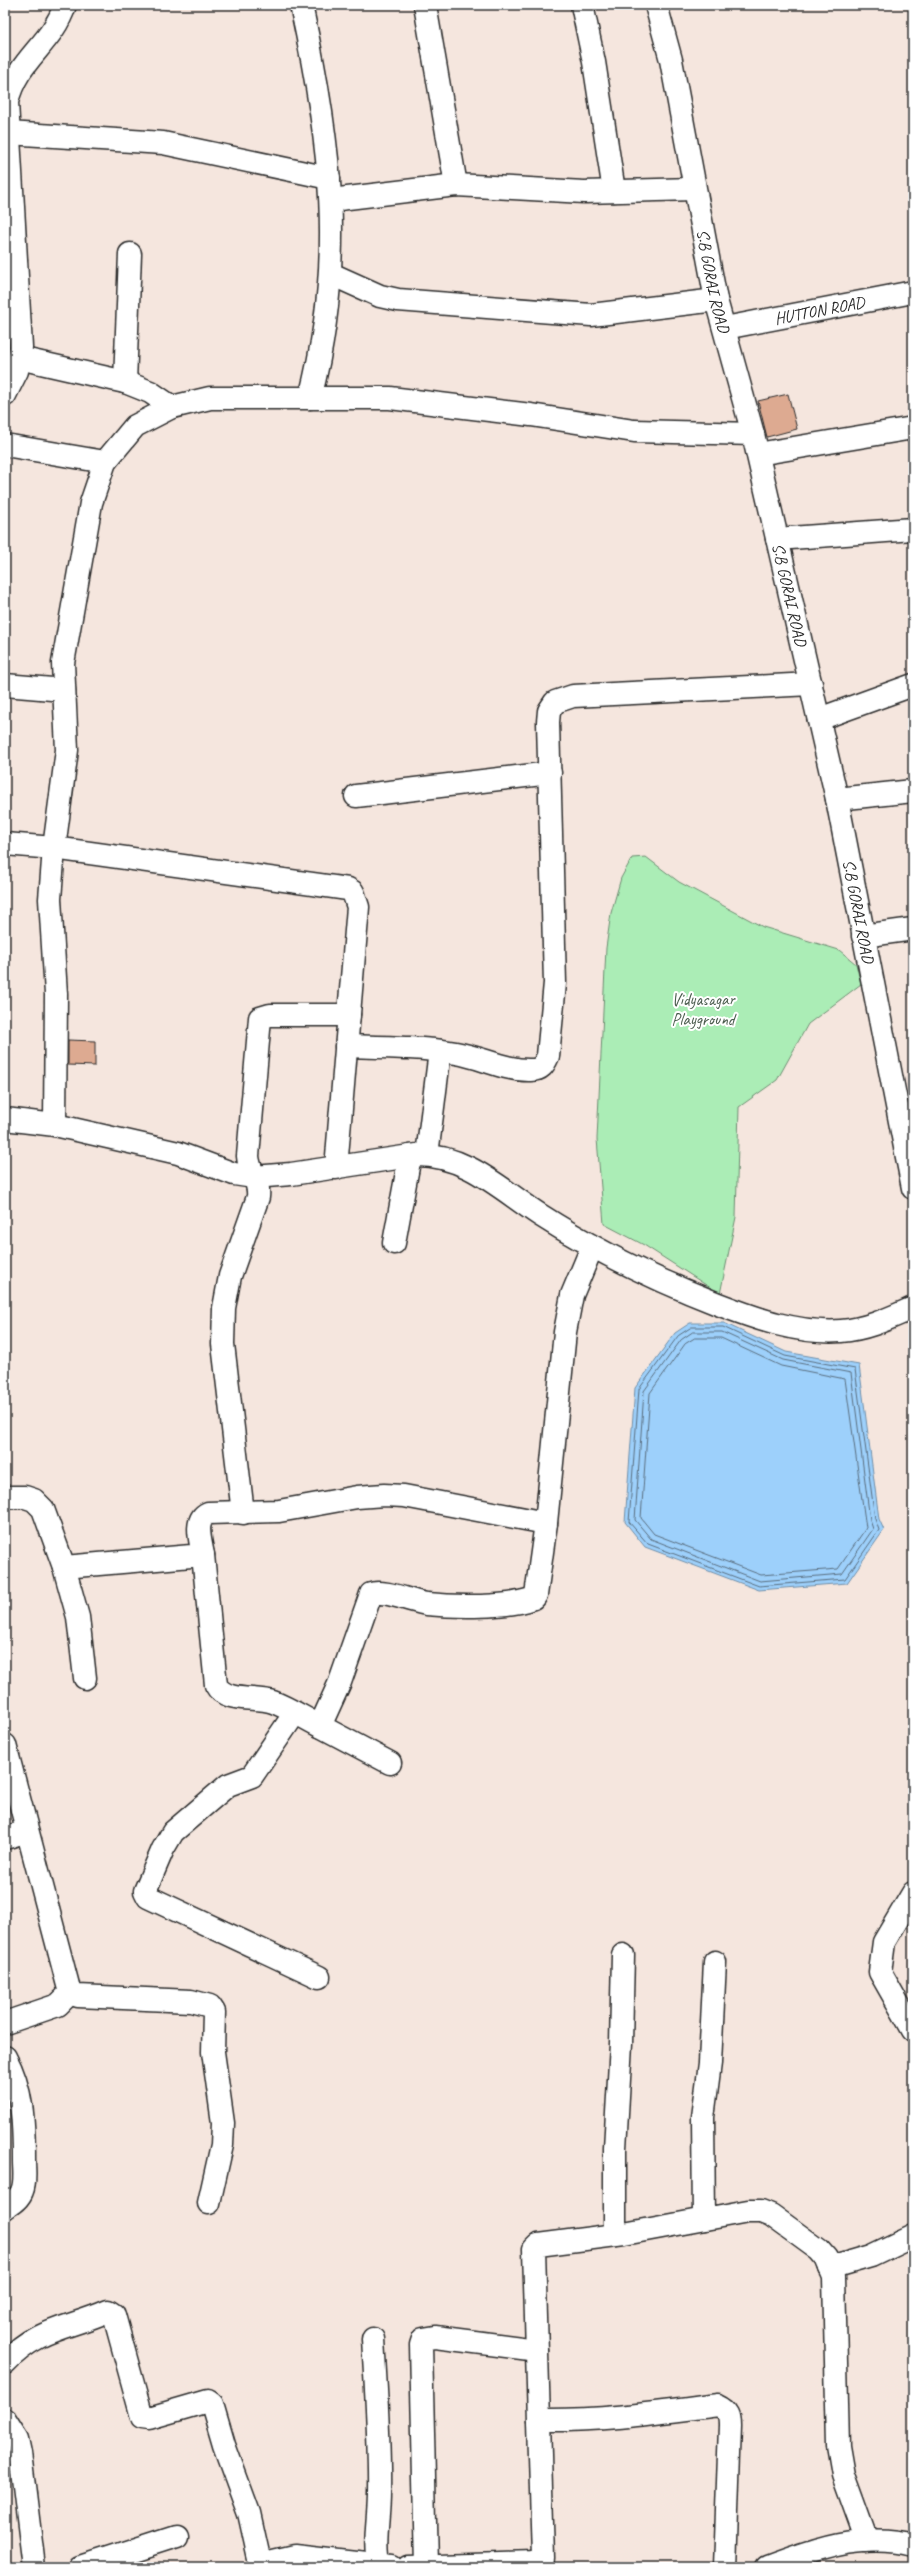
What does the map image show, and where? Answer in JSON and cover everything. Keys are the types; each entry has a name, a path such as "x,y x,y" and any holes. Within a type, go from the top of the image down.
{"street":[{"path":"5,395 17,371 21,347 10,238 7,102 10,77 56,26 65,5"},
{"path":"301,5 315,69 328,155 331,200 331,274 321,353 310,398"},
{"path":"426,5 456,185"},
{"path":"582,5 594,62 614,191"},
{"name":"S.B GORAI ROAD","path":"656,5 671,60 716,300 756,444 837,798 913,1188"},
{"path":"8,132 163,143 330,178"},
{"path":"331,200 456,185 614,191 694,189"},
{"path":"125,382 130,254"},
{"path":"331,274 380,296 398,300 572,315 614,313 716,300"},
{"name":"HUTTON ROAD","path":"725,328 913,292"},
{"path":"19,358 125,382 150,392 172,407"},
{"path":"55,1125 56,994 50,899 54,848 67,750 63,663 91,503 105,462 135,426 172,407 210,398 390,398 531,415 634,431 756,444 913,428"},
{"path":"5,445 105,462"},
{"path":"777,539 913,529"},
{"path":"346,1046 440,1051 482,1058 520,1070 538,1069 544,1065 548,1056 555,983 550,711 555,702 562,698 811,684"},
{"path":"5,685 64,690"},
{"path":"819,719 913,685"},
{"path":"356,796 550,773"},
{"path":"837,798 913,790"},
{"path":"5,844 54,848 348,889 353,892 358,907 336,1168"},
{"path":"863,936 913,929"},
{"path":"243,1513 223,1344 224,1308 230,1276 258,1197 258,1183 250,1170 248,1156 260,1018 270,1015 349,1015"},
{"path":"394,1243 418,1156 440,1051"},
{"path":"5,1118 55,1125 178,1153 234,1174 254,1177 336,1168 418,1156 458,1161 477,1172 538,1214 592,1247 659,1280 762,1320 815,1332 842,1331 872,1325 913,1308"},
{"path":"320,1726 340,1682 371,1594 380,1593 426,1604 457,1607 534,1598 546,1523 565,1332 572,1295 592,1247"},
{"path":"390,1763 272,1702 227,1695 218,1690 216,1685 200,1527 203,1516 208,1513 279,1511 384,1494 404,1496 546,1523"},
{"path":"5,1497 25,1497 34,1500 43,1509 64,1568 78,1617 85,1678"},
{"path":"64,1568 203,1555"},
{"path":"295,1713 252,1776 228,1785 174,1832 163,1849 145,1892 148,1897 319,1976"},
{"path":"5,1745 70,1993"},
{"path":"5,1838 27,1831"},
{"path":"913,1893 884,1942 880,1972 913,2030"},
{"path":"615,2235 614,2148 622,2044 624,1955"},
{"path":"704,2219 703,2117 710,2063 715,1962"},
{"path":"5,2023 58,2004 70,1993"},
{"path":"70,1993 78,1996 191,2001 210,2006 214,2012 213,2052 223,2123 222,2145 209,2203"},
{"path":"5,2057 15,2075 21,2100 24,2138 22,2191 15,2202 5,2208"},
{"path":"537,2350 435,2337 423,2339 421,2345 417,2567 533,2563 543,2558 537,2350 534,2249 538,2245 615,2235 748,2211 761,2211 771,2215 819,2250 834,2277 838,2446 843,2475 867,2541"},
{"path":"830,2268 871,2256 913,2236"},
{"path":"5,2363 32,2339 56,2328 82,2322 108,2311 114,2315 142,2417 149,2418 208,2401 212,2404 224,2445 249,2513 260,2565 295,2556 379,2567 392,2567"},
{"path":"373,2339 379,2447 380,2496 376,2543 379,2567"},
{"path":"539,2420 588,2420 664,2414 718,2405 726,2408 730,2415 730,2426 725,2567"},
{"path":"5,2420 17,2439 20,2453 34,2567"},
{"path":"81,2567 178,2536"},
{"path":"767,2567 817,2548 851,2541 886,2540 913,2546"}],"green space":[{"name":"Vidyasagar Playground","path":"646,857 679,882 763,927 839,950 856,964 861,984 808,1024 777,1080 739,1107 736,1217 720,1294 644,1245 604,1224 597,1139 606,948 611,913 621,878 632,858"}],"water":[{"path":"690,1323 724,1323 786,1352 859,1365 879,1519 884,1530 847,1583 759,1590 645,1547 625,1522 635,1388 675,1333"}],"building":[{"path":"788,394 797,429 767,437 758,401"},
{"path":"68,1040 95,1041 95,1066 68,1065"}]}
